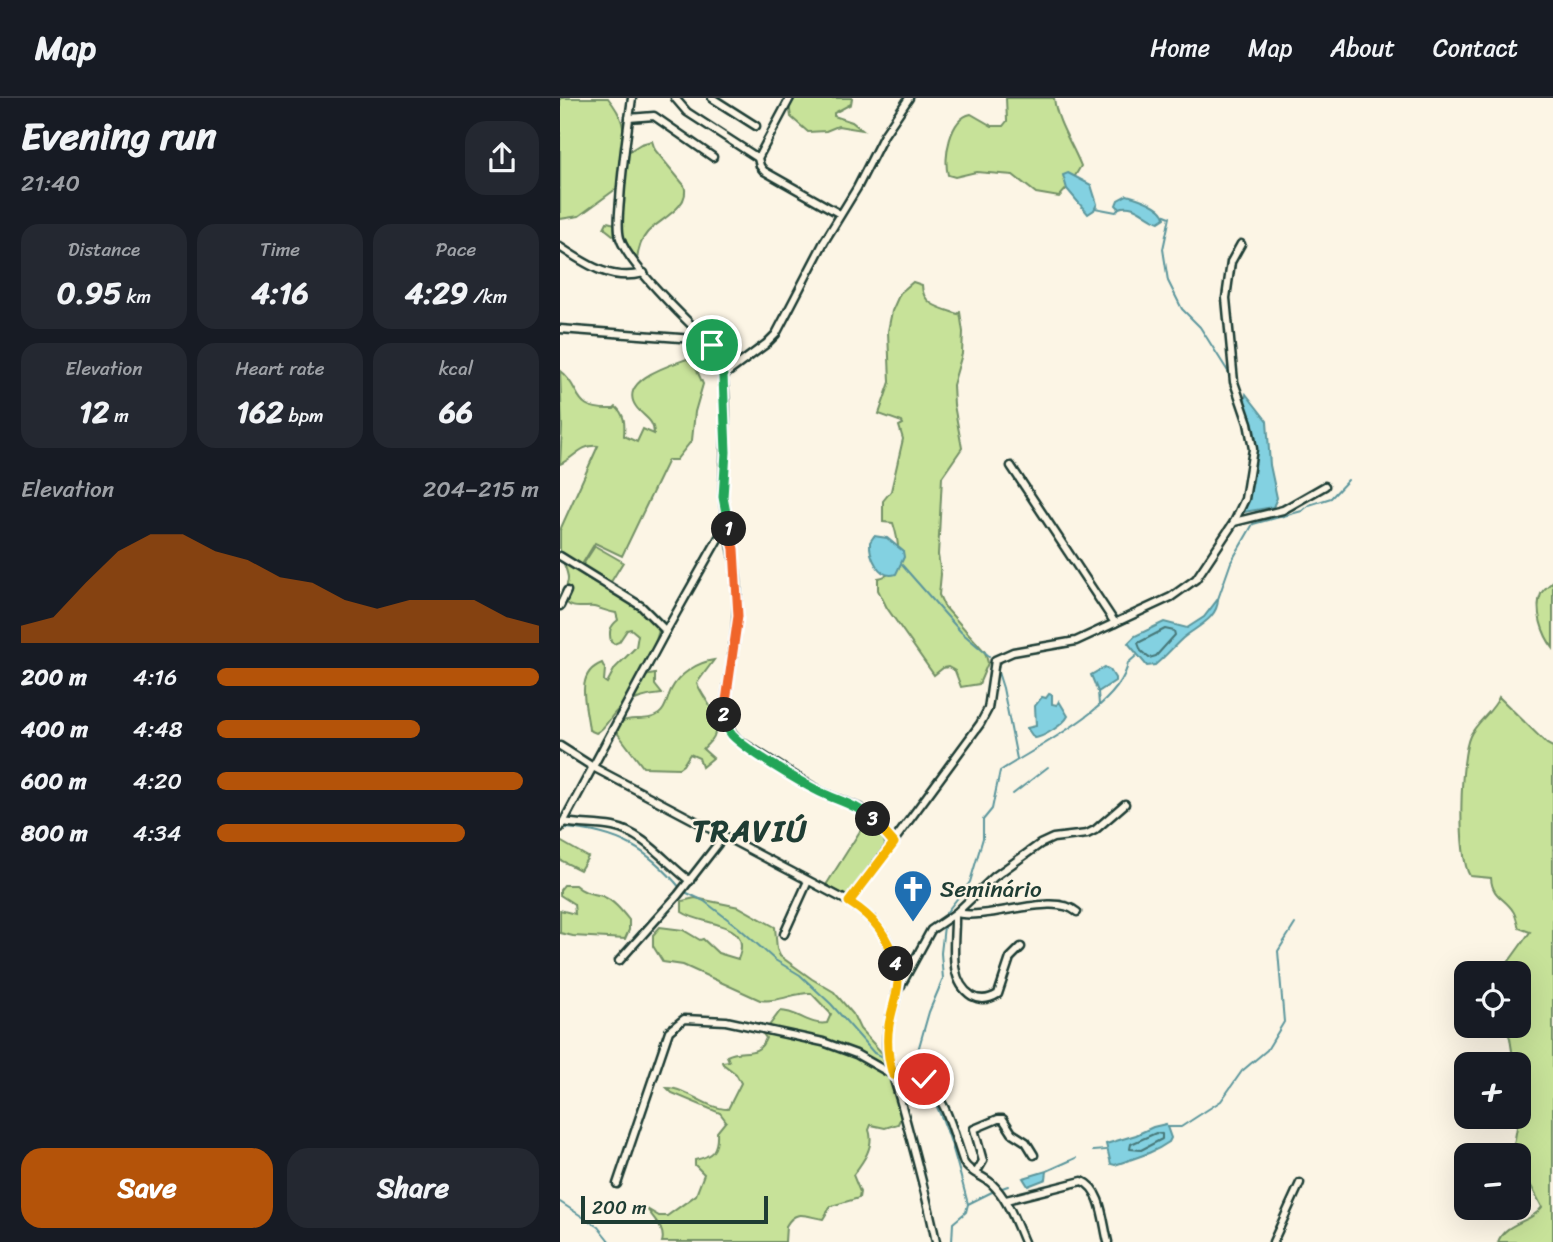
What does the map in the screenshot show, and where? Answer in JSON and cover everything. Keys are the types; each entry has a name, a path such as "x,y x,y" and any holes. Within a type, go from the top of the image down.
{"street":[{"path":"632,98 622,170 620,239 643,273 718,355 723,376 726,452 723,497 734,549 738,616 725,724 738,740 799,780 860,808 894,843"},
{"path":"675,98 687,112 758,158"},
{"path":"712,98 756,126"},
{"path":"790,98 758,158 760,166 764,171 840,214"},
{"path":"723,376 776,334 884,135 909,98"},
{"path":"629,118 654,116 713,157"},
{"path":"849,902 985,716 995,660 1013,652 1076,641 1158,604 1186,588 1196,579 1234,522 1247,491 1253,449 1251,433 1234,382 1227,298 1231,262 1241,244"},
{"path":"560,247 601,271 632,276 643,273"},
{"path":"560,329 706,340"},
{"path":"1011,466 1115,623"},
{"path":"1234,522 1283,510 1325,486"},
{"path":"690,881 648,845 625,831 613,827 562,825 727,523"},
{"path":"560,556 641,606 666,631"},
{"path":"560,607 567,591"},
{"path":"560,746 593,767 849,902 868,915 885,934 897,965 899,989"},
{"path":"936,1242 893,1075 887,1040 899,989 931,930 955,914 994,877 1053,838 1087,834 1095,830 1125,804"},
{"path":"620,961 690,881 724,836"},
{"path":"784,934 808,881"},
{"path":"955,914 985,915 1063,904 1077,912"},
{"path":"955,914 953,941 957,975 962,988 976,999 998,994 1010,958 1021,947"},
{"path":"617,1184 669,1031 684,1019 726,1021 823,1042 856,1054 893,1075 924,1079 950,1123 964,1163 968,1169 990,1182 1006,1200 1024,1242"},
{"path":"976,1173 983,1161 974,1129 998,1119 1003,1119 1012,1133 1026,1142 1034,1155"},
{"path":"1006,1200 1082,1181 1089,1184 1095,1192 1108,1242"},
{"path":"1273,1242 1300,1182"}],"green space":[{"path":"560,98 608,98 622,123 625,151 652,141 655,150 684,185 683,200 645,236 637,260 604,228 607,222 618,222 620,186 579,216 560,219"},
{"path":"788,98 852,98 851,104 834,113 834,116 852,122 862,130 838,126 826,131 808,132 791,117"},
{"path":"1006,98 1054,98 1061,124 1081,166 1059,197 1036,193 1013,175 976,172 955,177 948,175 948,149 958,123 971,114 992,126 1003,126 1007,121"},
{"path":"913,282 922,285 925,297 933,305 958,314 960,312 963,332 962,354 953,385 962,448 942,477 939,595 944,606 985,652 988,663 979,684 961,687 955,671 948,667 934,675 887,608 878,590 878,578 893,570 898,556 893,523 883,522 883,501 891,491 903,439 899,426 902,422 879,414 890,382 888,331 892,311 900,293"},
{"path":"687,359 695,366 703,384 695,412 692,440 676,460 668,460 622,556 595,543 581,566 560,553 560,530 598,446 582,449 560,464 560,371 583,403 600,409 616,407 624,420 624,436 637,442 643,429 654,434 654,429 637,408 632,398 634,390 639,382 658,370"},
{"path":"595,546 623,562 611,582 582,566"},
{"path":"564,564 588,572 635,599 648,609 659,628 641,674 655,674 655,685 662,694 641,698 625,705 596,733 589,730 584,692 587,675 602,663 605,669 604,681 607,683 615,668 636,647 638,635 631,629 627,630 619,642 614,644 611,642 610,632 618,620 616,613 568,604 565,597 568,580"},
{"path":"1553,581 1553,648 1543,629 1539,600 1542,592"},
{"path":"714,660 697,683 716,721 714,736 703,749 713,758 702,767 699,758 690,754 679,768 643,767 618,734 618,723 659,714 664,709 671,690 684,674 695,666"},
{"path":"1499,697 1553,747 1553,1242 1498,1242 1506,1230 1523,1220 1531,1220 1531,1216 1542,1207 1531,1186 1531,1143 1514,1143 1517,1129 1531,1129 1531,1052 1512,1052 1510,1038 1531,1038 1531,961 1509,961 1530,932 1519,928 1514,913 1496,893 1491,878 1470,876 1463,849 1461,807 1467,747 1473,731"},
{"path":"867,820 883,837 885,850 851,896 847,896 826,885"},
{"path":"560,841 588,857 580,870 560,860"},
{"path":"564,885 575,885 584,891 602,896 620,909 629,920 625,939 560,933 560,910 575,914 574,904 560,895"},
{"path":"695,898 739,907 775,927 780,956 834,992 853,1014 860,1029 882,1053 885,1070 893,1083 901,1117 898,1124 885,1128 871,1125 869,1148 853,1175 860,1192 859,1198 831,1206 823,1219 802,1215 794,1217 786,1226 785,1242 662,1242 661,1229 647,1209 659,1216 667,1216 696,1195 704,1174 695,1165 695,1160 713,1151 717,1143 717,1132 726,1121 720,1113 672,1093 667,1088 682,1091 712,1106 728,1109 741,1083 736,1074 723,1064 722,1062 729,1061 727,1056 759,1049 766,1038 763,1034 780,1011 821,1023 827,1023 831,1014 811,993 760,1000 683,965 663,962 653,946 653,935 660,927 683,930 700,940 703,939 718,953 738,959 741,946 739,937 733,931 682,912 682,901"}],"water":[{"path":"1068,173 1091,185 1097,204 1088,214 1067,189 1063,175"},
{"path":"1127,195 1155,206 1165,218 1159,222 1135,208 1119,208 1116,205 1118,200"},
{"path":"1246,394 1267,421 1270,465 1277,498 1273,507 1244,512 1256,460 1256,439 1244,403"},
{"path":"874,536 887,538 903,551 904,557 896,574 885,574 873,560 870,542"},
{"path":"1218,599 1210,617 1155,665 1147,666 1128,643 1135,636 1164,622 1187,628 1204,617"},
{"path":"1105,667 1110,670 1115,681 1098,692 1091,675"},
{"path":"1049,694 1052,695 1052,704 1057,705 1059,701 1068,716 1053,730 1034,738 1027,728 1036,726 1035,706 1042,697 1046,698"},
{"path":"1166,1124 1171,1138 1169,1142 1143,1155 1111,1164 1106,1144"},
{"path":"1047,1171 1046,1179 1028,1186 1023,1178"}],"waterway":[{"path":"1095,208 1116,212 1119,208"},
{"path":"1165,215 1170,217 1163,249 1168,281 1182,309 1200,327 1229,373"},
{"path":"1218,599 1231,562 1253,524 1302,511 1309,505 1331,498 1348,480"},
{"path":"902,565 961,632 989,656"},
{"path":"946,913 970,882 983,838 983,820 992,809 1000,771 1094,710 1110,695 1122,679 1128,663 1136,656"},
{"path":"997,669 1017,759"},
{"path":"1098,692 1099,705"},
{"path":"1013,794 1048,767"},
{"path":"566,828 601,834 631,845 656,863 681,889"},
{"path":"685,892 704,901 775,960 800,975 831,1004 874,1053 881,1056"},
{"path":"1167,1127 1181,1127 1221,1101 1242,1071 1267,1050 1284,1022 1278,951 1295,924"},
{"path":"919,1075 915,1065 917,1054 929,1012 943,979 941,953 944,926"},
{"path":"895,1064 916,1071"},
{"path":"924,1084 946,1128 968,1204 966,1212 953,1223 952,1242"},
{"path":"1093,1151 1106,1150"},
{"path":"1047,1171 1076,1158"},
{"path":"1002,1188 1008,1186"},
{"path":"968,1204 994,1191"},
{"path":"560,1202 598,1227 610,1242"}],"place":[{"name":"Seminário","path":"913,923"}],"district":[{"name":"TRAVIÚ","path":"750,831"}],"route":[{"path":"712,345 718,355 723,376 726,452 723,497 734,549 737,582 738,616 724,712 725,724 738,740 799,780 860,808 873,818 894,843 849,902 868,915 885,934 897,965 899,989 887,1040 893,1075 924,1079"}]}
